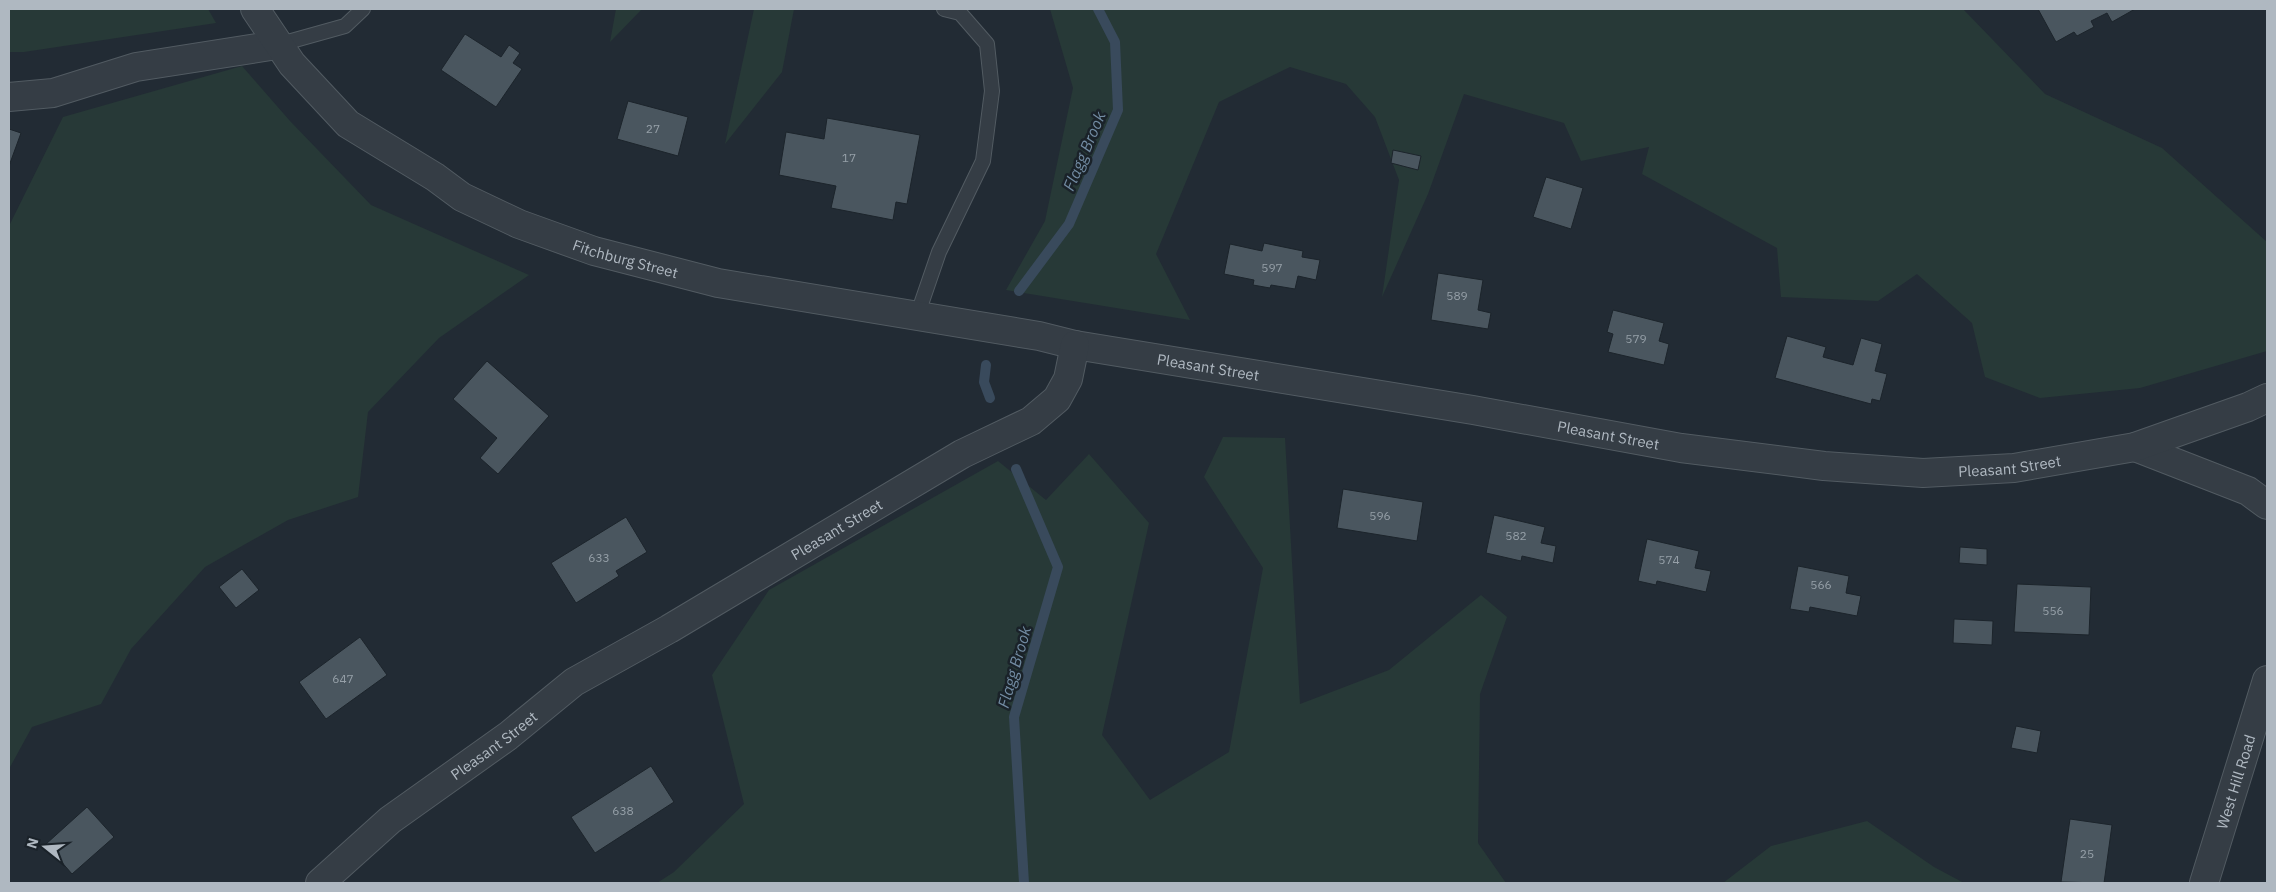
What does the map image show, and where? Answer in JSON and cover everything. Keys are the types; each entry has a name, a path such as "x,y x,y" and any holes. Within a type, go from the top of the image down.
{"street":[{"name":"Fitchburg Street","path":"255,9 277,44 348,124 435,177 462,197 519,224 594,251 718,283 1039,336 1075,345"},
{"path":"9,97 53,94 136,67 277,44"},
{"name":"Pleasant Street","path":"320,883 390,820 508,736 574,682 678,624 962,454 1031,421 1057,400 1068,379 1075,345 1473,410 1681,448 1824,466 1923,474 2005,468 2088,457 2135,447 2248,408 2267,398"},
{"path":"2135,447 2248,491 2267,505"},
{"name":"West Hill Road","path":"2204,883 2267,680"}],"lane":[{"path":"277,44 345,26 364,9"},
{"path":"917,316 939,252 983,161 992,91 988,44 960,13 944,9"}],"shaded area":[{"path":"9,9 208,9 216,23 24,52 9,52"},
{"path":"616,9 642,9 610,42"},
{"path":"754,9 794,9 782,72 725,144"},
{"path":"1050,9 1963,9 2045,94 2162,148 2267,242 2267,351 2140,388 2040,398 1985,377 1972,323 1917,274 1878,301 1781,297 1777,248 1642,174 1649,147 1581,161 1564,123 1464,94 1428,194 1382,297 1399,180 1375,117 1346,84 1290,67 1219,102 1156,254 1190,320 1006,290 1045,221 1073,88"},
{"path":"242,66 290,121 371,205 529,275 439,338 368,412 358,497 288,520 205,567 131,649 101,704 32,727 9,769 9,226 63,117"},
{"path":"1223,437 1285,438 1300,704 1389,670 1481,595 1507,617 1480,694 1478,843 1506,883 657,883 674,872 744,804 712,675 769,590 998,461 1046,500 1089,454 1149,523 1102,735 1150,800 1229,752 1263,568 1204,477"},
{"path":"1867,821 1934,867 1964,883 1723,883 1771,846"}],"building":[{"path":"2038,9 2135,9 2112,22 2107,13 2091,21 2094,27 2077,36 2074,32 2056,42"},
{"path":"465,34 501,57 509,45 520,53 513,63 522,69 496,107 441,70"},
{"path":"628,101 688,117 678,156 617,139"},
{"path":"827,118 920,135 907,204 896,202 893,220 831,208 836,186 779,175 786,132 824,139"},
{"path":"9,129 21,133 9,166"},
{"path":"1393,150 1421,156 1418,170 1391,163"},
{"path":"1546,177 1583,188 1571,229 1533,217"},
{"path":"1264,243 1303,251 1302,257 1320,260 1316,280 1298,276 1295,289 1271,285 1270,288 1253,285 1254,280 1224,274 1230,244 1262,251"},
{"path":"1438,273 1483,280 1478,310 1491,313 1488,329 1431,320"},
{"path":"1613,310 1664,323 1659,341 1669,344 1664,365 1608,352 1613,334 1607,332"},
{"path":"1787,336 1826,347 1823,357 1853,365 1861,338 1882,344 1875,371 1887,374 1880,401 1872,399 1871,404 1775,378"},
{"path":"487,361 549,416 498,474 480,458 497,438 453,399"},
{"path":"1343,489 1423,502 1417,541 1337,528"},
{"path":"1494,515 1545,527 1541,543 1556,546 1553,563 1522,556 1521,561 1486,553"},
{"path":"626,517 647,552 616,571 619,576 576,603 551,563"},
{"path":"1647,539 1699,551 1695,568 1711,571 1706,592 1657,581 1656,585 1638,581"},
{"path":"1960,547 1987,549 1987,565 1959,563"},
{"path":"1798,566 1849,576 1846,593 1861,596 1857,616 1810,607 1809,612 1790,609"},
{"path":"242,569 259,590 236,608 219,587"},
{"path":"2017,584 2091,587 2089,635 2014,632"},
{"path":"1954,619 1993,621 1992,645 1953,643"},
{"path":"360,637 387,675 326,719 299,682"},
{"path":"2016,726 2041,731 2037,753 2011,748"},
{"path":"651,766 674,802 595,853 571,817"},
{"path":"87,807 114,837 72,874 46,844"},
{"path":"2070,819 2112,825 2104,883 2061,882"}],"waterway":[{"name":"Flagg Brook","path":"1019,291 1069,224 1118,110 1115,42 1098,9"},
{"name":"Flagg Brook","path":"986,365 984,382 990,398"},
{"name":"Flagg Brook","path":"1016,469 1058,567 1014,717 1024,883"}]}
